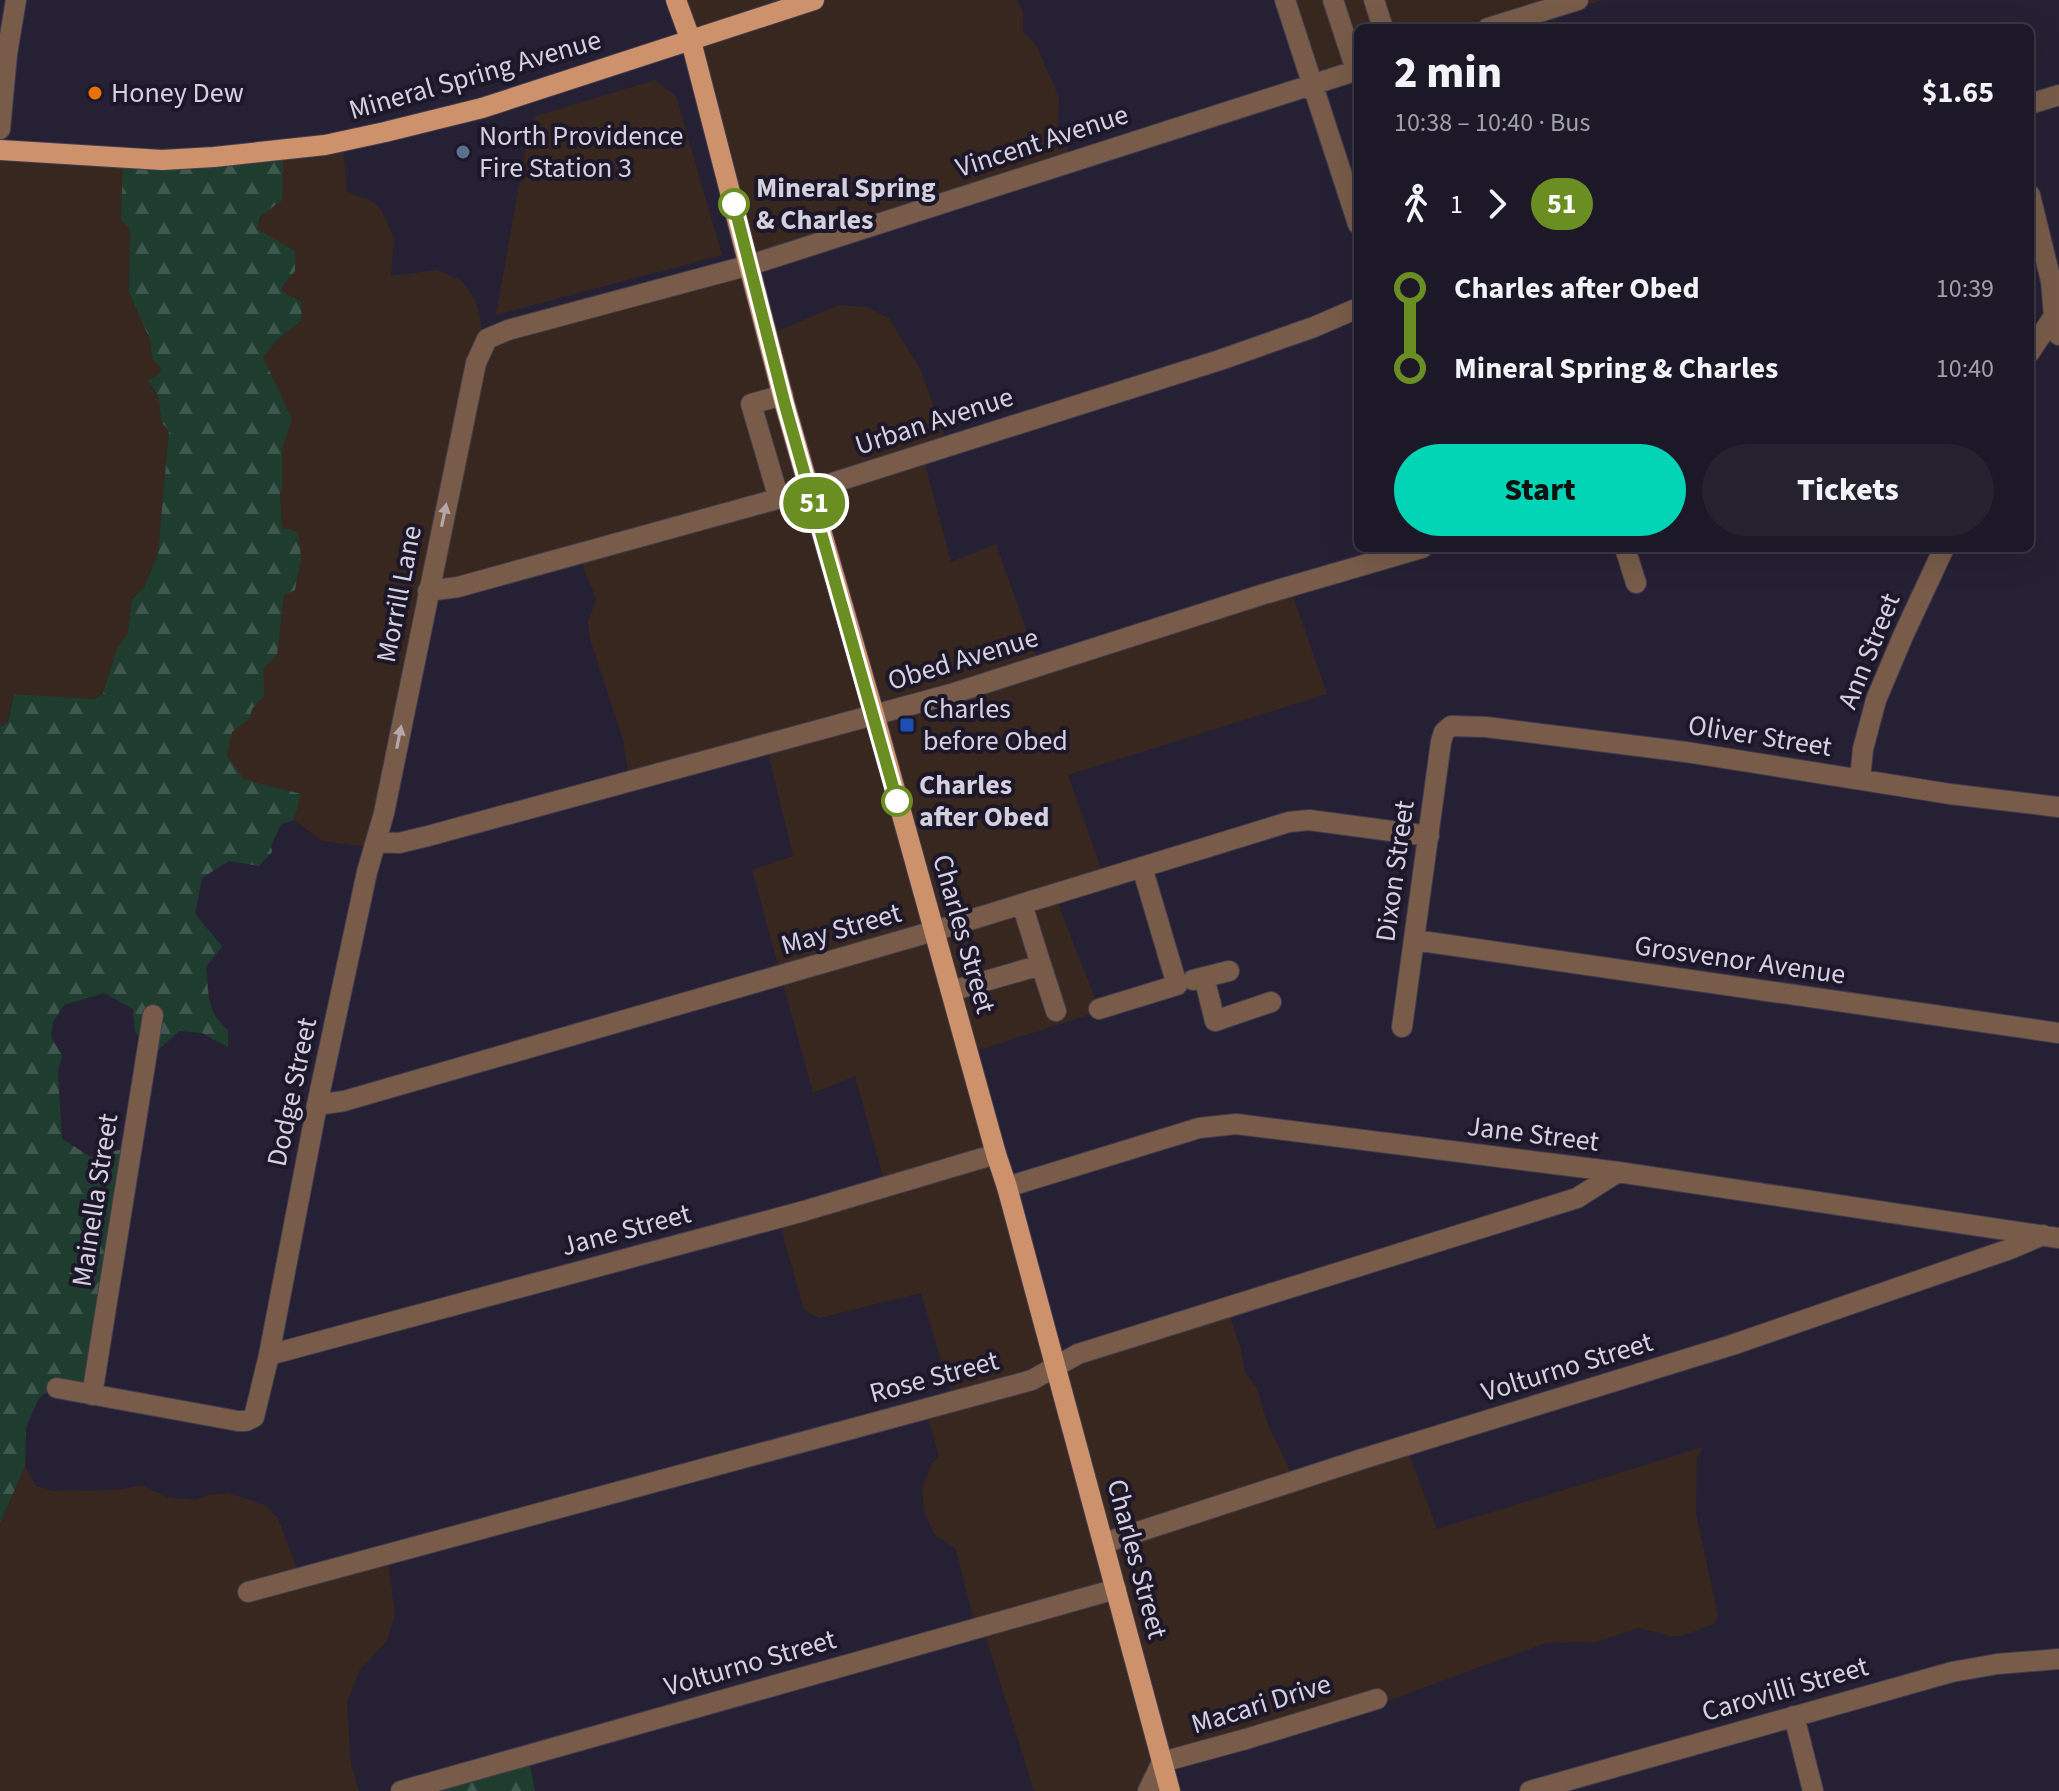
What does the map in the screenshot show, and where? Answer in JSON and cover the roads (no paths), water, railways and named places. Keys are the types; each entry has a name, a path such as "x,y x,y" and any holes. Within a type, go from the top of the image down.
{"main road":[{"name":"Charles Street","path":"676,0 691,41 783,395 1007,1187 1170,1791"},
{"name":"Mineral Spring Avenue","path":"0,150 162,160 325,145 482,108 814,0"}],"street":[{"path":"0,129 16,0"},
{"path":"1285,0 1354,212"},
{"path":"1333,0 1354,61"},
{"path":"1374,0 1382,24"},
{"path":"1501,24 1578,0"},
{"name":"Vincent Avenue","path":"477,358 487,339 493,335 750,265 1354,71"},
{"path":"2034,103 2059,95"},
{"path":"2034,211 2051,281 2057,326 2034,348"},
{"name":"Urban Avenue","path":"428,591 458,587 810,490 1220,360 1354,310"},
{"name":"Morrill Lane","path":"377,842 477,358"},
{"path":"779,499 751,404 783,395"},
{"path":"767,459 799,452"},
{"name":"Obed Avenue","path":"377,842 399,843 428,836 951,694 1264,594 1408,552"},
{"path":"1626,552 1636,583"},
{"name":"Ann Street","path":"1860,779 1866,736 1876,700 1942,552"},
{"name":"Oliver Street","path":"1451,726 1486,727 1686,752 1950,794 2059,807"},
{"name":"Dixon Street","path":"1402,1027 1441,742 1444,732 1451,726"},
{"name":"May Street","path":"317,1105 344,1101 934,931 1299,820 1429,836"},
{"name":"Dodge Street","path":"92,1395 246,1421 254,1417 269,1355 317,1105 367,872 377,842"},
{"path":"1142,867 1177,985"},
{"path":"1022,904 1056,1011"},
{"name":"Grosvenor Avenue","path":"1414,940 2059,1033"},
{"path":"951,991 1041,965"},
{"path":"1099,1009 1229,971"},
{"path":"1204,977 1215,1021 1271,1002"},
{"name":"Mainella Street","path":"92,1395 153,1015"},
{"name":"Jane Street","path":"1007,1187 1199,1128 1236,1124 1618,1172 2051,1236"},
{"name":"Jane Street","path":"269,1355 804,1211 996,1154"},
{"name":"Rose Street","path":"248,1592 1032,1380 1078,1354 1577,1198 1618,1172"},
{"name":"Volturno Street","path":"1104,1543 1718,1349 2051,1236"},
{"path":"57,1388 92,1395"},
{"name":"Volturno Street","path":"401,1791 1116,1589"},
{"name":"Carovilli Street","path":"1530,1791 1952,1672 1997,1664 2059,1659"},
{"name":"Macari Drive","path":"1162,1762 1377,1699"},
{"path":"1794,1716 1813,1791"},
{"path":"1148,1791 1162,1762"}],"place":[{"name":"Honey Dew","path":"95,93"},
{"name":"North Providence Fire Station 3","path":"463,152"},
{"name":"Mineral Spring & Charles","path":"734,204"},
{"name":"Charles before Obed","path":"907,725"},
{"name":"Charles after Obed","path":"897,801"}]}
